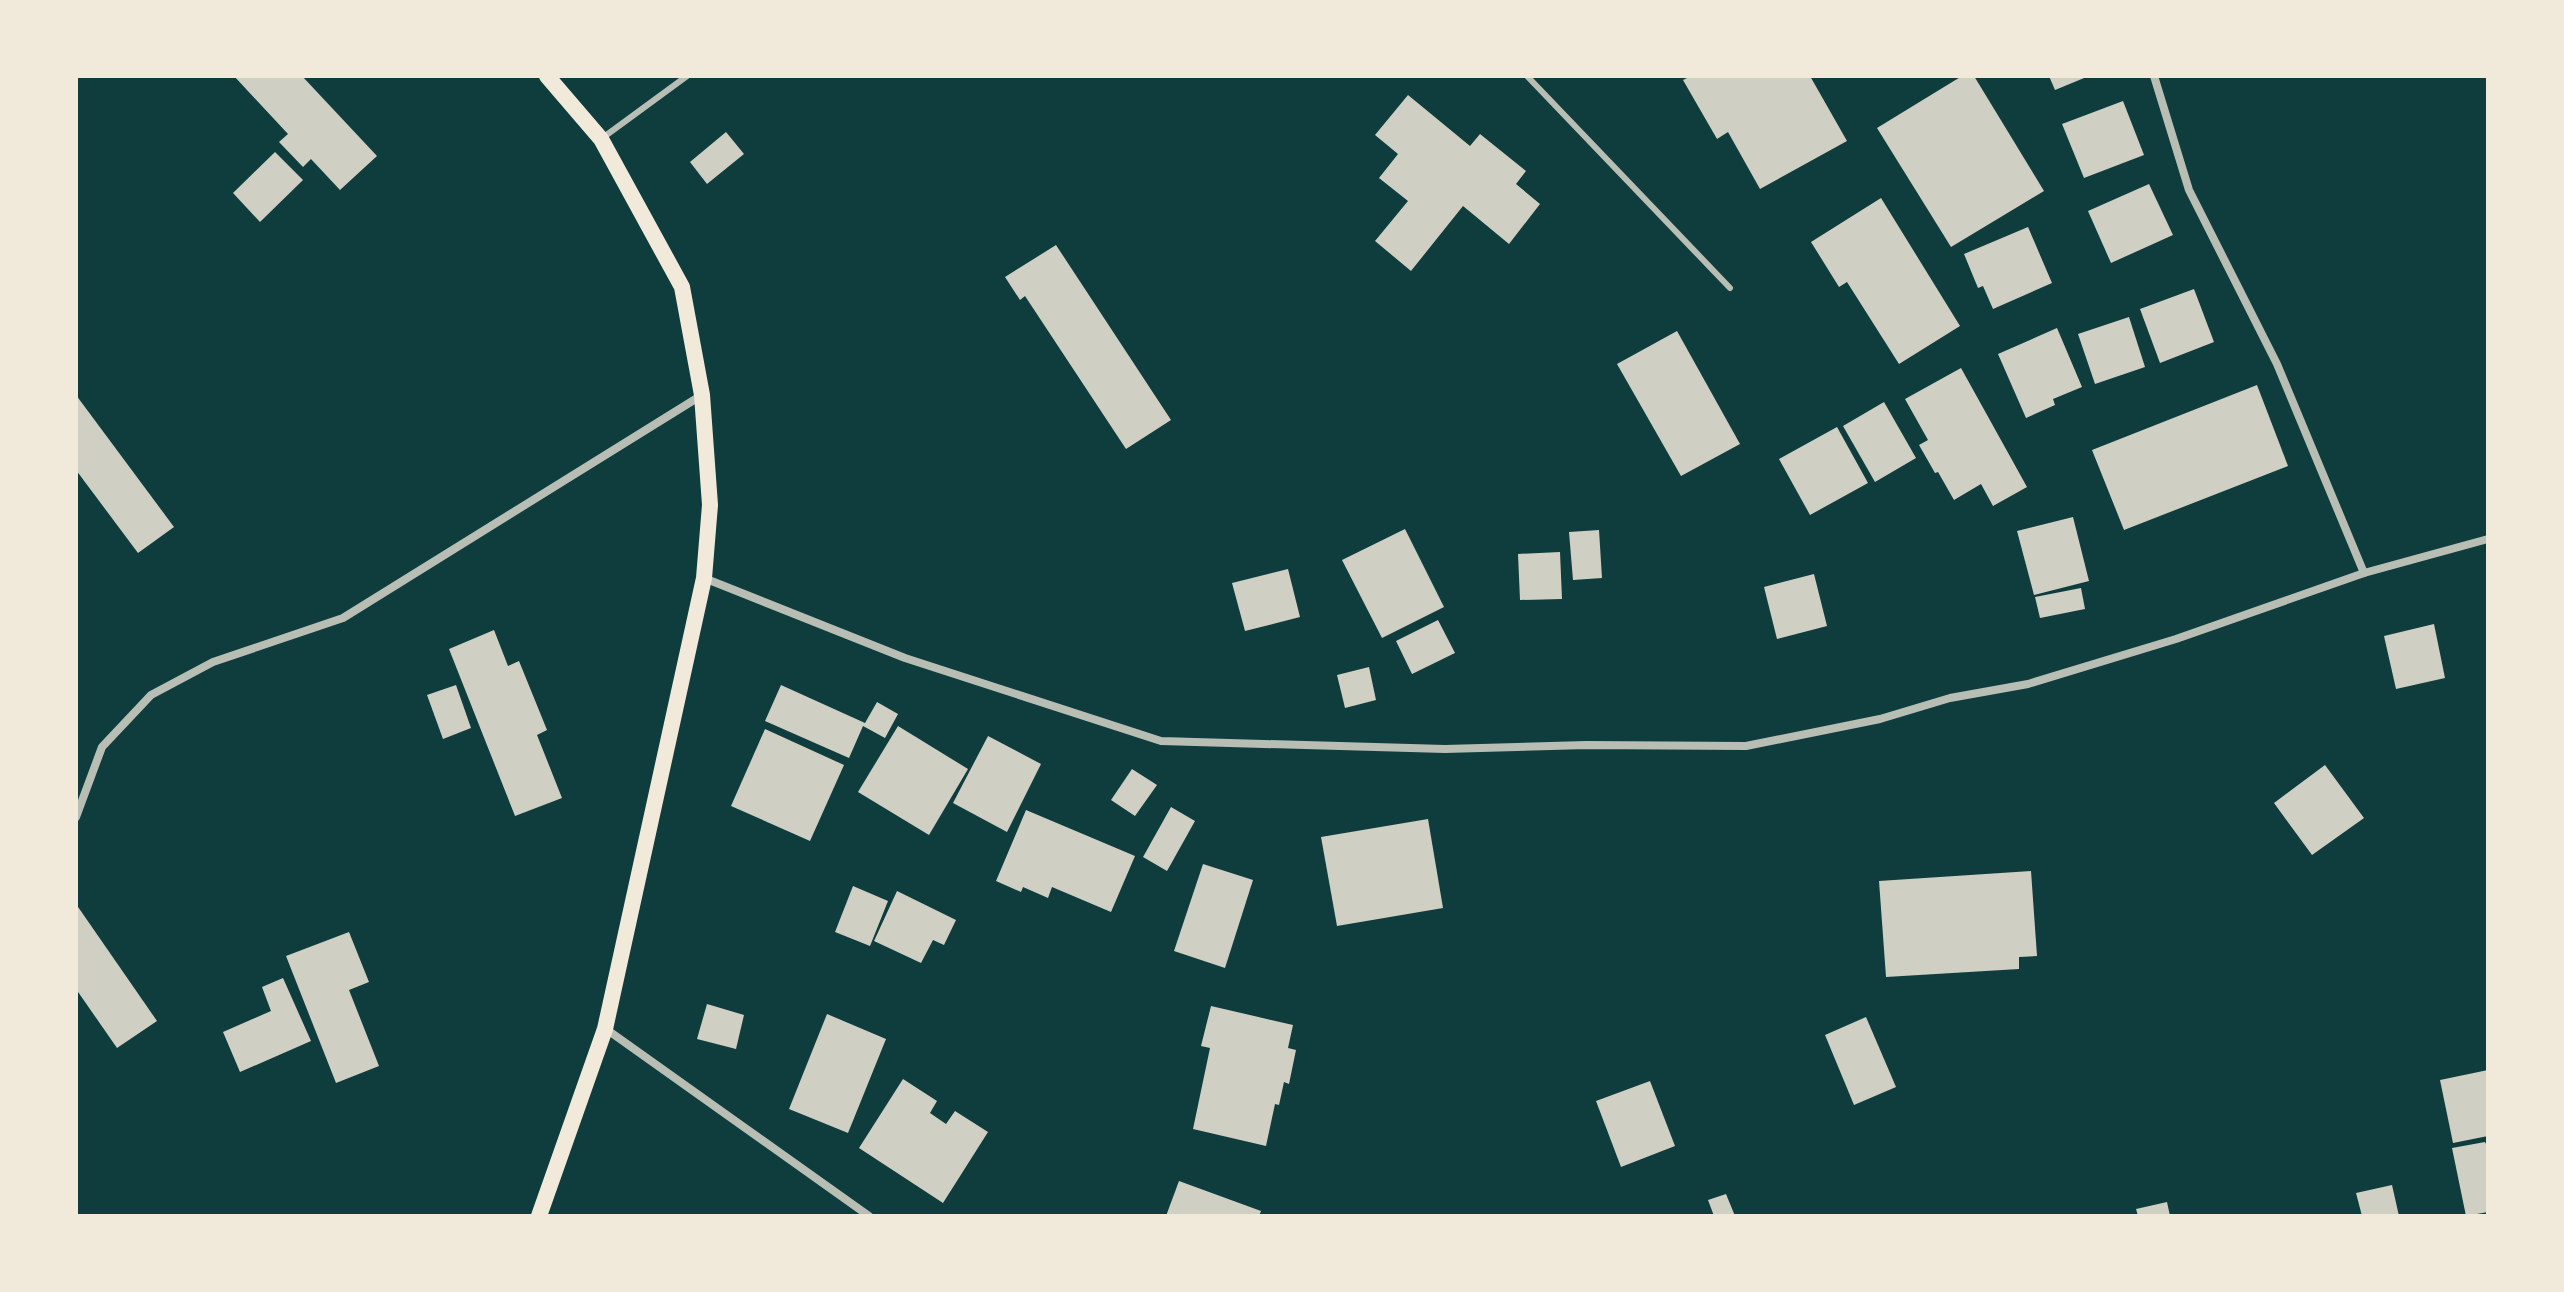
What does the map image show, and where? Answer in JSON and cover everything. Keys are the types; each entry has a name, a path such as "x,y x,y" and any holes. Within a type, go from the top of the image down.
{"main road":[{"path":"539,1216 605,1029 704,578 710,505 702,395 682,287 601,139 547,76"}],"street":[{"path":"2154,76 2189,190 2277,364 2364,573"},
{"path":"76,817 102,747 151,695 213,662 343,618 702,395"},
{"path":"704,578 905,658 1161,741 1445,749 1586,745 1746,746 1880,719 1950,698 2028,684 2176,639 2364,573 2488,539"},
{"path":"605,1029 869,1216"}],"lane":[{"path":"601,139 687,76"},
{"path":"1527,76 1730,288"}],"building":[{"path":"234,76 302,76 377,156 340,190 311,159 303,167 279,142 288,134"},
{"path":"1691,76 1810,76 1847,141 1760,189 1728,132 1717,139 1683,80"},
{"path":"1962,76 1974,76 2044,191 1951,247 1877,128"},
{"path":"2049,76 2089,76 2055,90"},
{"path":"1408,95 1470,146 1480,134 1526,171 1516,184 1540,204 1509,244 1463,206 1411,271 1375,241 1408,201 1379,178 1398,154 1375,135"},
{"path":"2123,101 2144,155 2084,178 2062,124"},
{"path":"726,132 744,154 707,184 690,162"},
{"path":"275,152 303,180 260,222 233,193"},
{"path":"2149,184 2173,235 2111,263 2088,211"},
{"path":"1881,198 1960,326 1899,364 1847,282 1839,287 1811,242"},
{"path":"2028,227 2052,283 1993,309 1983,286 1978,288 1964,254"},
{"path":"1056,245 1171,420 1126,449 1025,296 1020,300 1005,277"},
{"path":"2194,289 2214,342 2160,363 2140,309"},
{"path":"2129,317 2145,367 2095,384 2078,334"},
{"path":"2057,328 2082,387 2053,399 2055,405 2026,418 1998,354"},
{"path":"1677,331 1740,444 1681,476 1617,364"},
{"path":"1961,368 2027,487 1993,506 1981,484 1954,500 1919,445 1928,440 1905,399"},
{"path":"2257,385 2288,466 2124,530 2092,450"},
{"path":"76,395 174,527 138,553 76,470"},
{"path":"1884,402 1916,458 1875,482 1843,426"},
{"path":"1837,427 1868,483 1810,515 1779,459"},
{"path":"2073,517 2089,581 2034,595 2017,531"},
{"path":"1405,529 1444,607 1382,638 1342,560"},
{"path":"1599,530 1602,578 1573,580 1569,532"},
{"path":"1560,552 1562,599 1520,600 1518,554"},
{"path":"1288,569 1300,617 1245,631 1232,583"},
{"path":"1814,574 1827,626 1777,639 1764,587"},
{"path":"2081,588 2085,609 2040,618 2035,597"},
{"path":"1438,620 1455,653 1412,674 1396,641"},
{"path":"2434,624 2445,678 2396,689 2384,636"},
{"path":"494,630 508,666 519,661 547,730 537,735 562,798 515,816 449,649"},
{"path":"1369,667 1376,700 1345,708 1337,675"},
{"path":"456,685 471,728 443,739 427,695"},
{"path":"781,685 865,723 877,702 898,714 885,738 863,726 849,758 765,721"},
{"path":"898,726 968,769 929,835 858,792"},
{"path":"765,729 844,765 810,841 731,806"},
{"path":"988,736 1041,764 1007,832 953,803"},
{"path":"2325,765 2364,818 2312,855 2274,803"},
{"path":"1132,769 1157,785 1135,816 1111,800"},
{"path":"1171,807 1195,821 1167,871 1143,857"},
{"path":"1026,810 1135,856 1111,912 1052,887 1048,898 1023,887 1021,892 996,881"},
{"path":"1428,819 1443,908 1337,926 1321,837"},
{"path":"1203,864 1253,880 1225,968 1174,951"},
{"path":"2031,871 2037,956 2019,957 2019,969 1886,977 1879,881"},
{"path":"853,886 888,901 870,946 835,932"},
{"path":"897,891 956,920 944,945 933,940 921,963 874,941"},
{"path":"76,904 157,1021 117,1048 76,989"},
{"path":"349,932 369,982 349,990 379,1066 336,1083 286,956"},
{"path":"283,978 311,1041 240,1072 223,1032 271,1011 262,987"},
{"path":"707,1004 744,1015 736,1049 697,1039"},
{"path":"1211,1006 1293,1025 1288,1048 1296,1050 1289,1084 1284,1082 1279,1105 1275,1104 1266,1146 1193,1129 1210,1048 1201,1046"},
{"path":"827,1014 886,1039 848,1133 789,1109"},
{"path":"1866,1017 1896,1087 1854,1105 1825,1035"},
{"path":"2488,1070 2488,1136 2453,1143 2440,1080"},
{"path":"903,1079 937,1101 930,1113 946,1124 955,1111 988,1132 943,1203 859,1148"},
{"path":"1650,1081 1675,1146 1621,1167 1596,1101"},
{"path":"2485,1142 2488,1148 2488,1212 2466,1216 2452,1148"},
{"path":"1179,1181 1261,1211 1259,1216 1166,1216"},
{"path":"2392,1185 2399,1216 2362,1216 2356,1193"},
{"path":"1726,1194 1735,1216 1714,1216 1708,1200"},
{"path":"2167,1202 2170,1216 2138,1216 2136,1209"}]}
